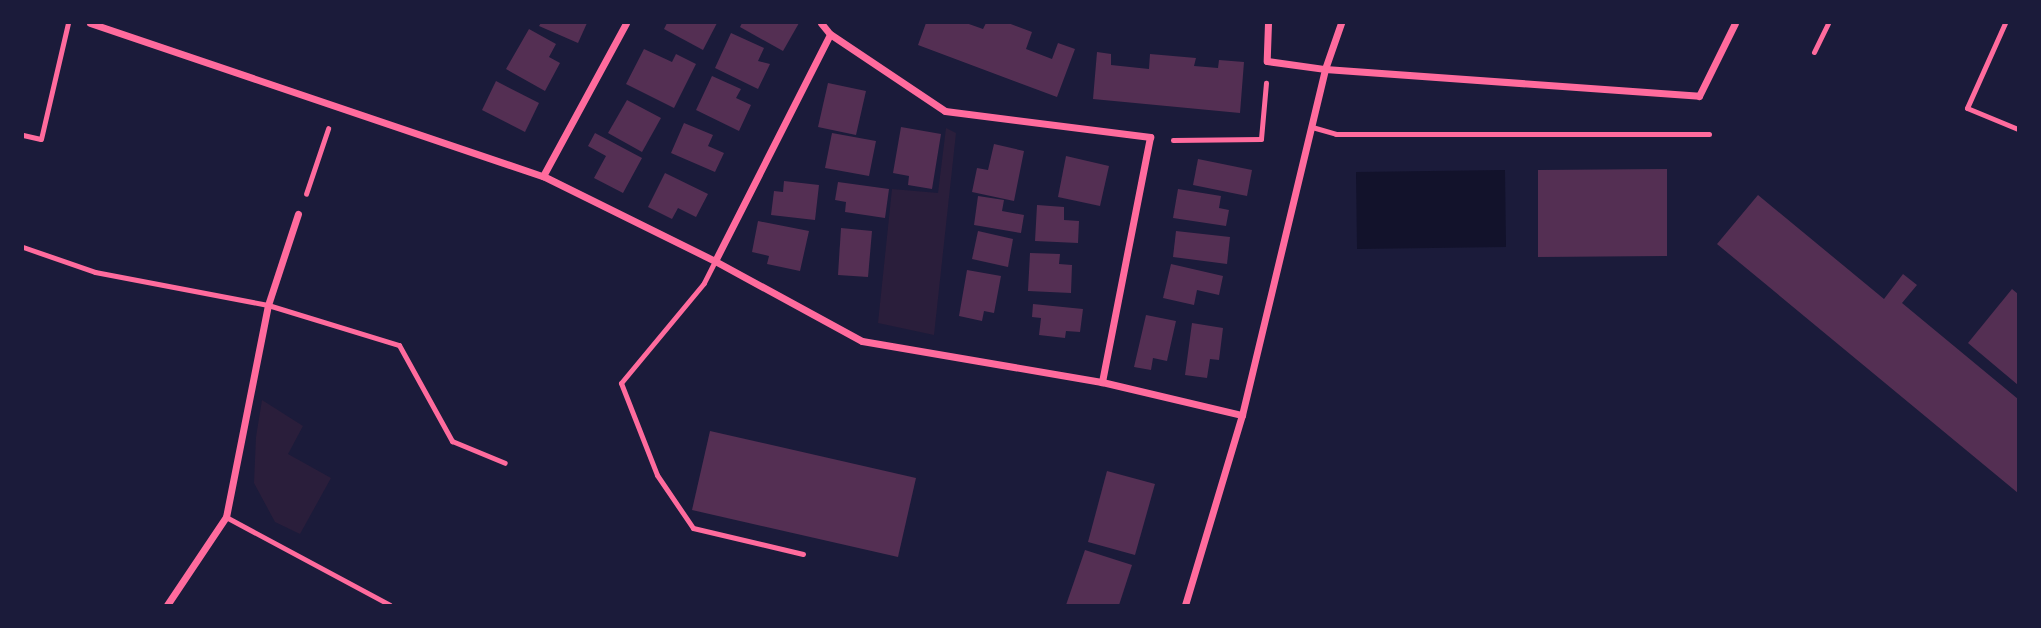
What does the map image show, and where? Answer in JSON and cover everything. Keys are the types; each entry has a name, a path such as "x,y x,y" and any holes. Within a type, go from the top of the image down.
{"street":[{"path":"90,23 543,176 715,261 862,341 1102,382 1242,415"},
{"path":"543,176 626,23"},
{"path":"821,23 830,34 945,111 1150,137 1102,382"},
{"path":"1268,23 1267,61 1325,69 1699,96 1735,23"},
{"path":"1185,605 1242,415 1325,69 1341,23"},
{"path":"715,261 830,34"},
{"path":"167,605 226,517 268,305 299,214"}],"lane":[{"path":"23,135 41,139 68,23"},
{"path":"1814,52 1828,23"},
{"path":"2005,23 1967,108 2018,129"},
{"path":"1311,127 1336,134 1709,134"},
{"path":"23,247 95,272 268,305 399,345 452,441 505,463"},
{"path":"715,261 704,283 621,383 657,475 693,528 803,554"},
{"path":"226,517 390,605"}],"path":[{"path":"1150,137 1164,140 1261,139 1267,61"},
{"path":"299,214 334,106"}],"shaded area":[{"path":"946,128 956,133 934,335 878,323 892,189 938,193"},
{"path":"1505,170 1506,247 1357,249 1356,172"},
{"path":"262,400 303,426 288,454 331,478 300,534 275,522 254,483 256,437"}],"building":[{"path":"541,23 587,23 578,43 539,26"},
{"path":"667,23 717,23 703,50 664,29"},
{"path":"742,23 799,23 783,51 740,27"},
{"path":"926,23 966,23 983,29 986,23 1008,23 1032,32 1026,49 1052,59 1058,43 1075,49 1057,97 918,45"},
{"path":"529,29 556,44 549,57 560,63 545,91 506,69"},
{"path":"731,33 764,48 758,61 770,64 758,89 715,68"},
{"path":"644,49 672,62 676,54 696,64 674,108 626,84"},
{"path":"1097,52 1111,54 1111,65 1149,69 1150,54 1196,58 1194,66 1218,68 1219,60 1244,62 1240,113 1093,99"},
{"path":"712,76 741,89 736,98 751,105 739,131 696,110"},
{"path":"496,81 539,103 525,132 482,110"},
{"path":"828,83 866,91 856,135 818,127"},
{"path":"627,100 661,118 642,152 608,133"},
{"path":"684,123 713,135 708,146 724,153 715,172 671,153"},
{"path":"901,127 941,134 932,189 908,185 909,176 893,173"},
{"path":"595,133 642,158 623,193 594,178 606,156 588,146"},
{"path":"832,133 876,141 869,176 825,168"},
{"path":"994,144 1024,151 1014,201 972,192 977,168 988,170"},
{"path":"1066,156 1109,166 1100,206 1058,197"},
{"path":"1198,159 1252,170 1247,196 1193,185"},
{"path":"1667,169 1667,256 1538,257 1538,170"},
{"path":"665,173 708,194 696,217 678,208 672,219 648,207"},
{"path":"784,181 819,185 815,220 771,215 774,191 783,192"},
{"path":"838,182 889,189 885,218 845,212 846,202 835,200"},
{"path":"1178,189 1221,196 1219,208 1229,210 1226,226 1173,218"},
{"path":"1758,195 1884,299 1903,274 1917,285 1902,303 2018,399 2018,493 1717,244"},
{"path":"978,196 1004,200 1002,211 1024,215 1021,233 974,225"},
{"path":"1037,205 1064,207 1064,220 1079,221 1078,243 1035,241"},
{"path":"758,221 809,231 800,271 767,264 769,256 752,252"},
{"path":"841,228 872,231 868,277 838,275"},
{"path":"978,231 1013,239 1008,267 972,259"},
{"path":"1176,231 1230,237 1227,264 1173,257"},
{"path":"1030,253 1060,254 1059,264 1072,265 1071,293 1028,291"},
{"path":"1171,264 1223,276 1219,295 1197,290 1194,305 1163,298"},
{"path":"967,270 1001,276 994,313 984,311 982,321 959,316"},
{"path":"2012,289 2018,294 2018,385 1968,343"},
{"path":"1033,304 1083,309 1080,332 1066,331 1065,338 1039,335 1041,318 1032,317"},
{"path":"1146,315 1176,321 1167,361 1153,358 1151,370 1134,367"},
{"path":"1192,323 1223,328 1219,360 1210,359 1207,378 1185,375"},
{"path":"710,431 916,478 898,557 692,510"},
{"path":"1107,471 1155,484 1135,555 1088,542"},
{"path":"1085,550 1132,565 1119,605 1066,605"}]}
